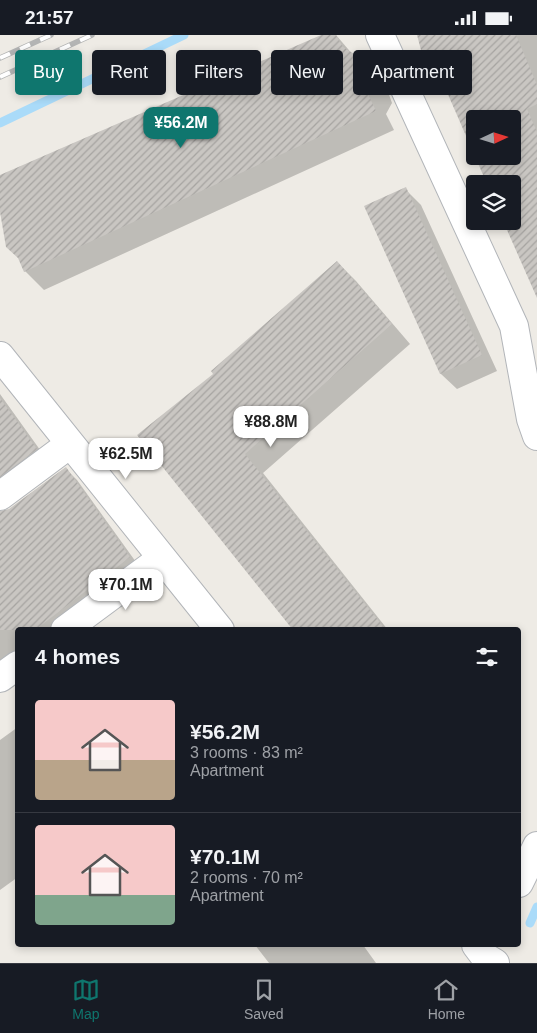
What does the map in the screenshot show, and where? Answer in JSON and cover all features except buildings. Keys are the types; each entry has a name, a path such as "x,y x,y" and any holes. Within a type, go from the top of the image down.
{"street":[{"path":"380,35 514,326 531,380 531,419 537,436"},
{"path":"0,355 218,627"},
{"path":"0,496 70,444"},
{"path":"68,627 162,558"},
{"path":"0,678 15,667"},
{"path":"521,879 537,846"}],"waterway":[{"path":"0,123 184,35"},
{"path":"530,923 537,907"}],"railway":[{"path":"0,58 51,35"},
{"path":"0,77 92,35"}]}
